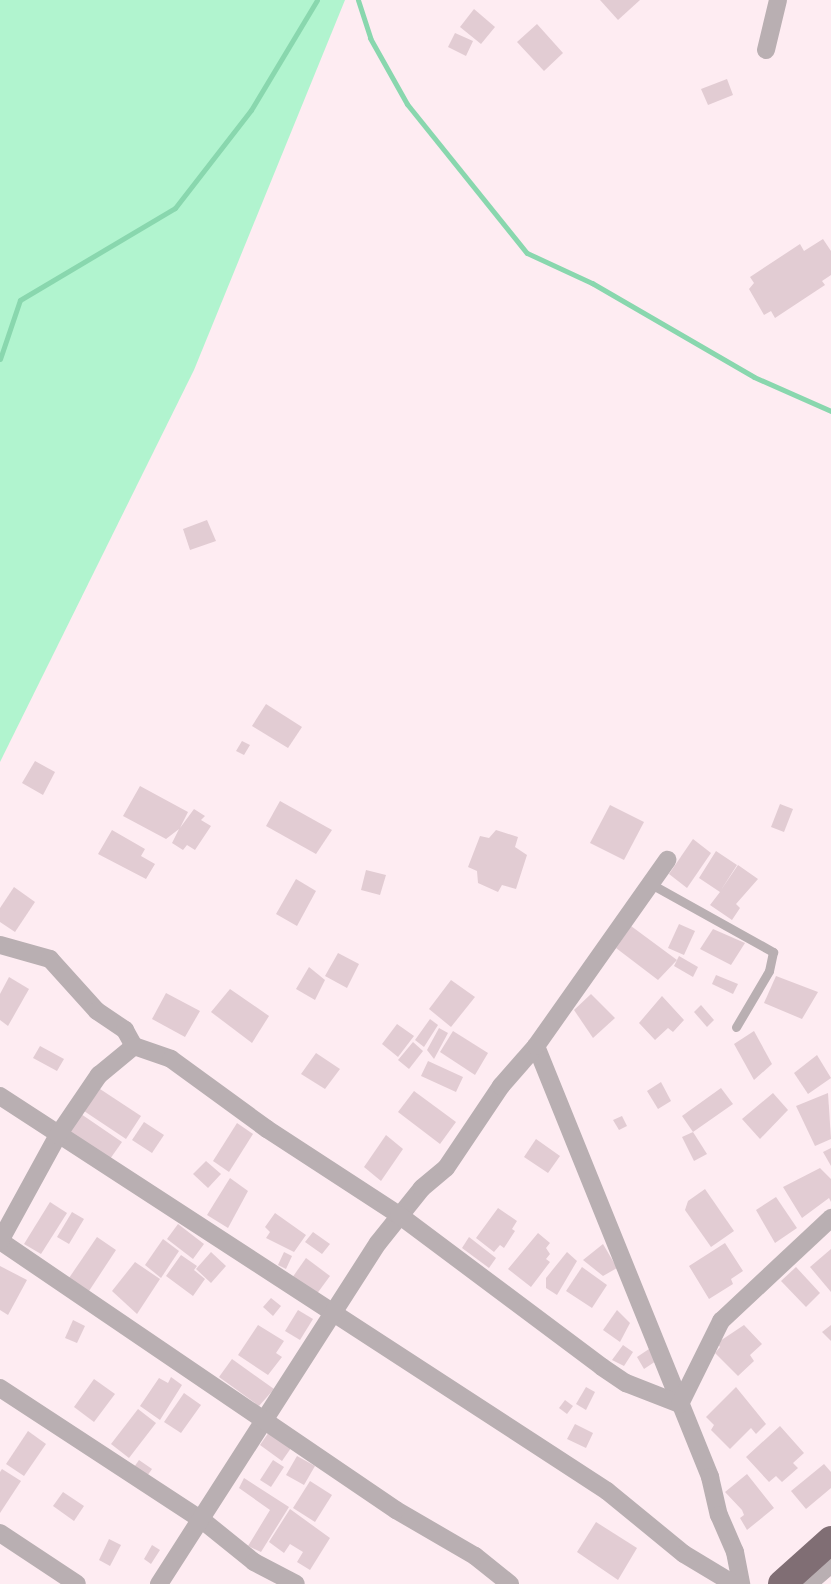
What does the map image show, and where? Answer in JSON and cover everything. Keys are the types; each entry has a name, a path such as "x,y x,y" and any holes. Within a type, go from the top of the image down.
{"highway":[{"path":"782,1584 831,1540"}],"street":[{"path":"766,50 778,0"},
{"path":"159,1584 202,1520 263,1419 335,1316 356,1277 399,1215 422,1188 446,1168 501,1086 536,1046 667,860"},
{"path":"0,945 50,959 97,1011 125,1030 134,1046 171,1059 267,1129 399,1215 626,1383 681,1404"},
{"path":"134,1046 99,1075 58,1135 0,1241 396,1510 475,1556 510,1584"},
{"path":"536,1046 681,1404 735,1552 741,1584"},
{"path":"0,1096 58,1135 200,1223 335,1316 608,1491 684,1554 734,1584"},
{"path":"681,1404 721,1321 831,1218"},
{"path":"0,1389 202,1520 247,1558 296,1584"},
{"path":"0,1533 77,1584"},
{"path":"808,1584 831,1564"}],"lane":[{"path":"651,884 773,951 769,971 736,1028"}],"green space":[{"path":"0,0 345,0 194,370 0,762"}],"building":[{"path":"600,0 640,0 618,20"},
{"path":"474,9 495,27 481,44 460,27"},
{"path":"537,24 563,53 544,71 517,42"},
{"path":"455,33 473,41 466,56 448,47"},
{"path":"727,79 733,95 708,105 701,89"},
{"path":"823,239 831,251 831,275 822,281 825,285 775,318 771,311 764,315 749,289 754,283 750,277 800,244 804,251"},
{"path":"207,520 216,541 190,550 183,529"},
{"path":"266,704 302,727 288,748 252,726"},
{"path":"242,741 250,745 244,755 236,751"},
{"path":"35,761 55,772 43,795 22,783"},
{"path":"140,786 188,812 180,828 194,809 205,816 201,820 211,826 195,850 187,845 183,850 172,843 179,829 166,839 123,816"},
{"path":"280,801 332,830 316,854 266,826"},
{"path":"780,804 793,809 784,832 771,827"},
{"path":"610,805 644,822 624,860 590,843"},
{"path":"112,830 145,849 141,856 155,864 146,879 98,854"},
{"path":"496,830 518,837 515,847 527,855 516,889 502,885 498,892 478,883 477,871 468,867 480,836 489,838"},
{"path":"693,839 711,853 687,888 669,874"},
{"path":"716,851 737,865 721,890 738,865 758,879 736,904 740,908 732,920 710,905 720,892 699,878"},
{"path":"366,870 386,875 380,895 361,890"},
{"path":"296,879 316,891 297,926 276,914"},
{"path":"14,887 35,902 15,932 0,922 0,908"},
{"path":"679,924 695,931 684,955 668,948"},
{"path":"631,926 677,960 658,980 616,948"},
{"path":"713,929 745,943 731,965 700,949"},
{"path":"338,953 359,964 347,988 325,976"},
{"path":"679,956 698,967 693,977 674,966"},
{"path":"309,967 325,980 315,1000 296,989"},
{"path":"716,975 738,984 733,994 712,984"},
{"path":"776,976 818,992 802,1019 764,1003"},
{"path":"9,977 29,989 8,1026 0,1020 0,994"},
{"path":"451,980 475,997 451,1027 429,1009"},
{"path":"230,989 269,1016 252,1043 211,1012"},
{"path":"166,993 200,1011 185,1037 152,1019"},
{"path":"591,994 615,1018 593,1038 574,1010"},
{"path":"662,996 684,1020 673,1032 668,1028 655,1040 639,1023"},
{"path":"701,1005 714,1020 707,1027 694,1012"},
{"path":"430,1019 438,1025 424,1047 415,1040"},
{"path":"397,1024 414,1036 398,1057 382,1044"},
{"path":"439,1028 448,1033 434,1059 427,1050"},
{"path":"453,1031 488,1053 475,1075 440,1052"},
{"path":"754,1031 772,1064 754,1080 734,1044"},
{"path":"413,1042 423,1051 409,1069 398,1060"},
{"path":"40,1046 64,1059 57,1071 33,1058"},
{"path":"316,1053 340,1069 325,1089 301,1074"},
{"path":"817,1055 831,1078 808,1094 794,1073"},
{"path":"428,1061 463,1077 456,1092 421,1076"},
{"path":"661,1082 671,1101 658,1109 647,1091"},
{"path":"721,1088 733,1104 693,1132 682,1116"},
{"path":"100,1089 141,1116 126,1139 84,1111"},
{"path":"414,1091 456,1122 440,1144 398,1112"},
{"path":"773,1093 788,1110 760,1139 742,1119"},
{"path":"828,1093 831,1139 815,1146 796,1106"},
{"path":"81,1114 122,1142 110,1159 69,1132"},
{"path":"622,1116 627,1126 619,1130 613,1120"},
{"path":"144,1122 164,1135 152,1153 132,1140"},
{"path":"237,1123 253,1134 229,1172 213,1161"},
{"path":"693,1132 707,1154 694,1161 682,1137"},
{"path":"386,1135 403,1149 381,1181 364,1167"},
{"path":"536,1139 560,1156 548,1173 524,1157"},
{"path":"831,1148 831,1166 823,1152"},
{"path":"206,1161 221,1174 208,1188 193,1174"},
{"path":"820,1168 831,1179 831,1202 829,1198 802,1218 783,1187"},
{"path":"230,1178 248,1191 228,1228 207,1215"},
{"path":"705,1189 734,1231 711,1247 685,1210 688,1201"},
{"path":"776,1197 797,1228 775,1243 756,1210"},
{"path":"50,1202 67,1213 41,1254 24,1244"},
{"path":"498,1208 517,1221 512,1229 515,1231 504,1248 500,1245 494,1252 476,1238"},
{"path":"72,1212 84,1219 69,1244 57,1237"},
{"path":"275,1213 306,1235 294,1252 266,1238 270,1232 265,1227"},
{"path":"178,1224 204,1244 193,1259 167,1239"},
{"path":"313,1232 330,1244 322,1254 305,1242"},
{"path":"538,1233 550,1243 546,1248 550,1254 546,1259 550,1262 531,1287 508,1269"},
{"path":"97,1237 116,1250 89,1291 69,1278"},
{"path":"469,1237 496,1258 489,1268 462,1248"},
{"path":"163,1239 179,1251 161,1278 145,1265"},
{"path":"725,1243 743,1271 731,1279 733,1284 709,1299 689,1266"},
{"path":"603,1244 617,1268 603,1276 583,1260"},
{"path":"831,1249 831,1292 810,1267"},
{"path":"211,1252 226,1266 211,1283 196,1269"},
{"path":"284,1252 292,1256 286,1269 278,1265"},
{"path":"567,1252 577,1261 557,1295 546,1288 546,1278"},
{"path":"181,1255 197,1266 194,1270 205,1279 193,1296 166,1276"},
{"path":"306,1258 330,1276 316,1295 292,1278"},
{"path":"135,1262 160,1279 137,1314 112,1291"},
{"path":"0,1266 27,1280 8,1315 0,1310"},
{"path":"582,1267 607,1285 592,1308 566,1291"},
{"path":"796,1267 820,1293 806,1307 781,1281"},
{"path":"271,1298 281,1306 273,1316 263,1307"},
{"path":"298,1310 313,1319 300,1340 285,1331"},
{"path":"617,1310 630,1323 620,1342 603,1330"},
{"path":"73,1320 85,1326 77,1343 65,1338"},
{"path":"258,1325 284,1341 276,1353 282,1357 268,1375 238,1355"},
{"path":"744,1325 762,1344 750,1355 754,1361 738,1376 715,1353 720,1347 717,1343"},
{"path":"831,1325 831,1341 822,1332"},
{"path":"623,1345 633,1352 624,1366 612,1360"},
{"path":"649,1349 656,1361 644,1369 637,1357"},
{"path":"232,1359 274,1389 259,1406 219,1377"},
{"path":"171,1377 182,1385 160,1420 140,1406 159,1378 168,1383"},
{"path":"94,1379 115,1394 94,1422 74,1407"},
{"path":"586,1387 595,1392 586,1410 576,1404"},
{"path":"736,1387 766,1424 756,1434 751,1428 730,1449 711,1430 714,1425 706,1417"},
{"path":"184,1393 201,1405 181,1433 164,1422"},
{"path":"565,1400 573,1406 567,1414 559,1408"},
{"path":"138,1409 156,1423 129,1458 111,1444"},
{"path":"575,1424 593,1433 586,1448 567,1439"},
{"path":"780,1426 804,1453 793,1463 798,1468 782,1482 776,1476 769,1482 746,1457"},
{"path":"28,1431 46,1444 24,1476 6,1464"},
{"path":"269,1432 291,1448 282,1461 260,1445"},
{"path":"297,1456 315,1466 304,1485 286,1475"},
{"path":"139,1460 152,1469 145,1479 132,1470"},
{"path":"273,1460 284,1467 271,1487 260,1480"},
{"path":"824,1464 831,1472 831,1488 806,1509 791,1491"},
{"path":"2,1469 21,1481 0,1513 0,1472"},
{"path":"747,1474 774,1508 747,1530 740,1518 744,1515 742,1510 725,1492"},
{"path":"244,1478 289,1507 261,1552 248,1546 270,1510 239,1488"},
{"path":"310,1481 332,1495 315,1522 293,1508"},
{"path":"63,1492 84,1506 74,1521 53,1506"},
{"path":"290,1509 330,1538 310,1570 297,1562 303,1552 290,1544 284,1553 269,1542"},
{"path":"596,1522 637,1548 618,1580 577,1552"},
{"path":"109,1539 121,1545 110,1566 99,1560"},
{"path":"152,1545 160,1550 151,1564 144,1559"}],"waterway":[{"path":"0,359 20,300 175,208 251,110 317,0"},
{"path":"358,0 370,38 407,104 527,253 592,283 754,377 831,411"}]}
